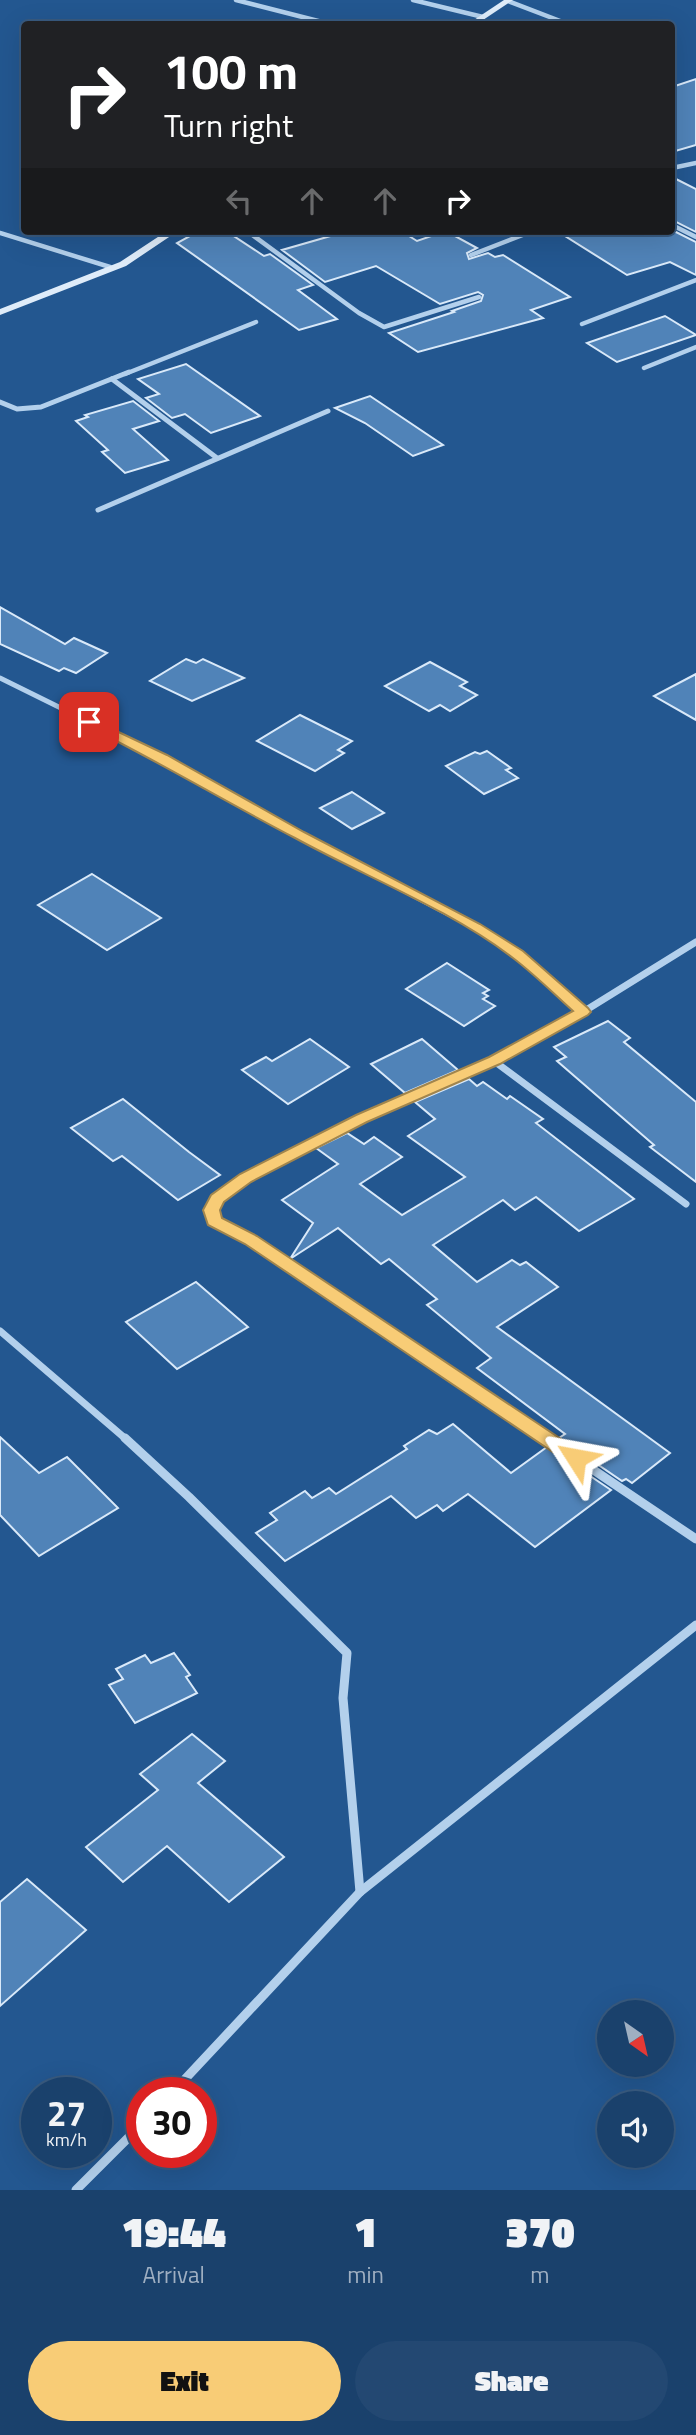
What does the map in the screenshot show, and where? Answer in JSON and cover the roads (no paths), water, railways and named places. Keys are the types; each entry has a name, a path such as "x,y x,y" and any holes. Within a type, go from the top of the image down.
{"main road":[{"path":"477,21 509,0"},
{"path":"0,312 123,264 167,235"}],"street":[{"path":"236,0 318,21"},
{"path":"414,0 483,17"},
{"path":"509,0 561,21"},
{"path":"675,167 696,163"},
{"path":"675,226 696,237"},
{"path":"0,233 110,267"},
{"path":"252,235 359,313 384,327 479,297"},
{"path":"471,255 523,235"},
{"path":"582,324 696,280"},
{"path":"0,402 17,409 41,407 256,322"},
{"path":"644,368 696,346"},
{"path":"111,379 217,458"},
{"path":"98,510 328,411"},
{"path":"0,678 162,758 299,835 413,892 475,927 517,954 583,1012"},
{"path":"696,942 583,1012 494,1061 362,1118 238,1182 217,1199 211,1210 214,1221 251,1240 696,1539"},
{"path":"494,1061 686,1204"},
{"path":"0,1331 102,1417 189,1497 347,1653 343,1698 360,1892"},
{"path":"187,2077 360,1892 696,1625"},
{"path":"76,2190 126,2140"}]}
